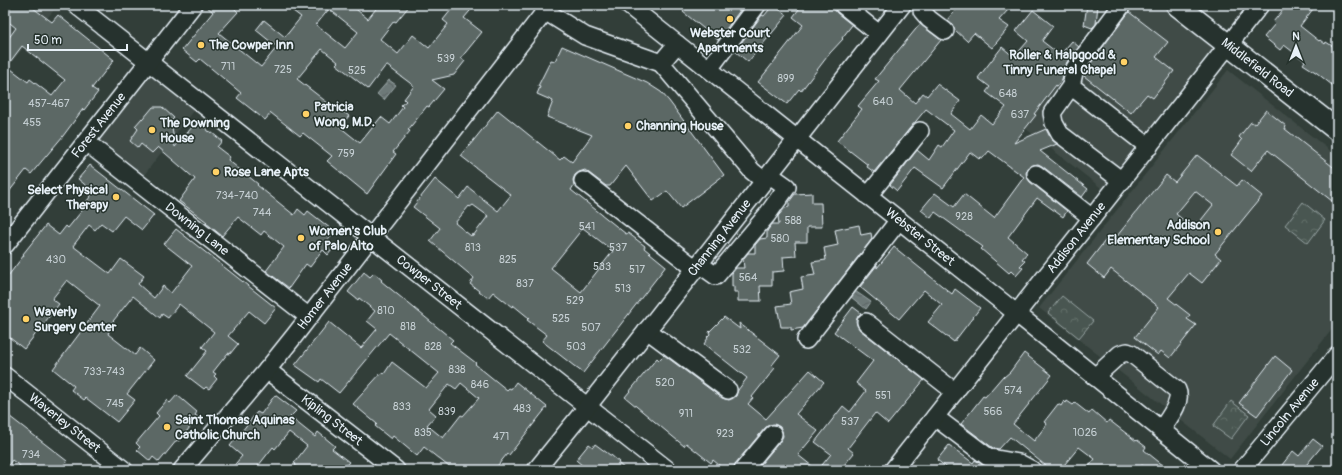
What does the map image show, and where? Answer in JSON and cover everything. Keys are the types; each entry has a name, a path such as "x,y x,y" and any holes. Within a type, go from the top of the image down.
{"main road":[{"name":"Middlefield Road","path":"1177,5 1337,130"}],"street":[{"name":"Cowper Street","path":"76,5 668,470"},
{"name":"Forest Avenue","path":"5,246 193,5"},
{"name":"Webster Street","path":"628,5 1211,470"},
{"path":"709,69 757,5"},
{"path":"843,5 879,34"},
{"name":"Channing Avenue","path":"536,470 648,330 902,5"},
{"path":"1085,38 1112,5"},
{"path":"1122,5 1075,68 1071,86 1052,113 1054,123 1060,134 1122,181"},
{"name":"Addison Avenue","path":"893,470 1260,5"},
{"path":"548,8 585,36 661,63 752,171 787,187 767,215 716,276 697,267 583,180"},
{"name":"Homer Avenue","path":"182,470 268,370 548,8"},
{"path":"920,12 945,31"},
{"path":"661,63 677,44"},
{"path":"1071,86 1149,147"},
{"path":"868,196 920,131"},
{"name":"Downing Lane","path":"86,142 309,317"},
{"path":"1036,174 1092,218"},
{"path":"806,340 899,220"},
{"path":"866,322 955,392"},
{"path":"648,330 728,390"},
{"path":"1095,377 1120,354 1126,352 1138,358 1177,390 1179,395 1179,401 1161,430"},
{"name":"Lincoln Avenue","path":"1242,470 1337,355"},
{"name":"Kipling Street","path":"268,370 396,470"},
{"name":"Waverley Street","path":"5,376 124,470"},
{"path":"936,417 988,456 1019,463 1032,470"},
{"path":"743,470 773,434"}],"shaded area":[{"path":"5,5 58,5 5,70"},
{"path":"1117,5 1173,5 1226,46 1105,191 1021,125"},
{"path":"148,61 199,103 138,183 86,142"},
{"name":"Addison Elementary School","path":"1228,70 1337,156 1337,323 1230,459 1039,308"}],"green space":[{"path":"1303,202 1325,220 1308,243 1285,225"},
{"path":"1062,296 1093,321 1079,338 1048,313"},
{"path":"1231,401 1249,415 1231,439 1213,426"}],"water":[{"path":"389,80 396,85 384,100 377,94"},
{"path":"855,291 871,302 866,309 851,297"}],"building":[{"path":"5,5 29,5 52,22 58,15 114,60 92,88 98,92 84,110 83,109 63,136 31,174 26,170 5,197 5,43 16,28 5,19","holes":["22,46 65,80 52,96 30,79 28,82 7,66"]},
{"path":"205,5 231,5 238,12 219,33 261,67 277,47 256,30 264,20 285,37 301,17 285,5 351,5 368,19 379,5 410,5 396,22 394,21 380,39 398,54 413,35 429,48 448,24 443,20 455,5 475,5 464,18 482,32 461,58 465,61 454,75 432,80 444,89 429,107 427,106 408,130 410,131 393,152 396,154 367,194 327,161 332,156 303,133 300,136 271,113 265,120 237,98 241,93 200,59 197,62 182,50 213,12","holes":["329,9 358,32 345,48 316,25","322,49 338,62 336,64 368,89 386,65 414,86 404,99 406,101 401,105 403,107 390,124 381,117 360,143 340,127 349,116 335,105 333,107 297,79"]},
{"path":"688,5 744,5 718,40 683,12"},
{"path":"773,5 787,15 748,62 735,51 762,15 764,16"},
{"path":"802,5 833,5 837,13 852,25 842,38 843,39 830,53 801,91 799,89 787,104 758,82 803,25 793,17"},
{"path":"960,5 1002,5 1008,10 999,20 1009,27 992,48 974,33 967,41 947,20"},
{"path":"1087,5 1098,5 1096,24 1092,28 1084,25"},
{"path":"1287,5 1316,5 1300,26 1319,41 1320,40 1325,44 1326,42 1337,49 1337,89 1303,64 1305,61 1284,45 1280,50 1264,37 1275,24 1273,22"},
{"path":"1033,10 1053,26 1042,41 1060,55 1072,41 1079,47 1067,62 1062,79 1034,114 1036,115 1014,143 1046,129 1051,139 1057,144 1040,151 1088,189 1082,197 1042,166 1038,164 1028,168 1026,173 1030,182 1067,211 1063,217 1037,198 1008,237 1027,253 1022,259 1025,261 1020,266 1023,268 1016,276 1011,271 1009,273 981,249 983,247 935,212 931,218 921,210 935,193 954,207 964,194 994,218 1024,177 989,151 983,158 981,157 979,159 970,152 943,188 915,168 897,191 890,185 917,150 929,160 939,145 942,147 954,130 926,109 874,172 867,167 868,165 837,141 862,109 858,106 879,81 875,79 920,24 941,40 900,90 915,103 923,93 927,96 937,84 960,101 951,114 970,129 981,115 992,124 1006,107 986,92 990,87 978,78 1002,47 1014,57 1028,41 1016,31"},
{"name":"Roller & Halpgood & Tinny Funeral Chapel","path":"1129,12 1168,42 1156,57 1174,71 1153,98 1147,94 1131,113 1084,76 1084,72"},
{"path":"562,46 647,83 661,92 724,175 681,208 667,191 653,201 626,166 610,186 606,186 585,170 575,175 573,180 574,185 571,190 626,234 628,233 645,246 644,248 666,266 583,373 542,341 547,335 527,320 529,318 513,305 512,307 493,292 488,298 470,284 474,278 430,241 440,228 413,207 435,179 459,199 468,187 498,211 511,195 461,156 498,110 560,160 564,156 572,162 592,135 547,117 553,101 537,94 540,87 538,86 551,60 555,61","holes":["473,205 488,216 473,236 472,234 471,236 455,223 469,206 470,207","583,228 613,251 581,292 551,268"]},
{"path":"153,107 162,107 174,118 171,121 175,147 193,126 206,127 208,131 222,141 217,147 230,157 228,160 258,184 257,185 294,215 298,209 305,215 308,211 335,232 328,240 335,246 328,255 323,250 310,267 306,264 289,288 266,271 284,247 264,231 261,235 238,217 222,236 206,223 207,222 179,201 195,179 158,147 152,153 141,144 138,148 130,141 138,129 135,126"},
{"path":"1266,110 1286,126 1285,129 1337,170 1337,205 1268,150 1251,171 1231,155 1242,140 1239,137 1251,122 1255,124"},
{"path":"1197,155 1237,186 1242,180 1262,196 1215,254 1221,259 1202,283 1189,273 1168,298 1190,315 1187,319 1196,325 1170,358 1161,351 1158,355 1135,337 1159,307 1111,269 1104,278 1087,264 1108,237 1113,241 1166,175 1175,182","holes":["1195,191 1213,205 1194,229 1176,214"]},
{"path":"90,165 154,215 142,230 124,216 112,231 101,223 95,230 89,225 73,246 110,274 121,259 144,276 138,284 154,298 163,286 171,293 192,266 164,244 176,229 276,308 264,323 249,311 228,336 238,344 230,354 228,353 213,372 216,374 214,376 217,379 209,389 206,387 204,389 187,376 207,351 202,347 214,332 179,304 168,318 162,314 160,318 133,296 106,330 109,332 108,334 135,355 140,348 154,360 127,394 135,400 117,422 86,398 84,400 71,390 74,386 53,369 100,306 67,280 52,299 59,304 24,349 5,334 5,280 46,225 59,235 66,226 68,228 85,207 83,206 94,192 78,179"},
{"path":"812,193 812,203 821,203 822,227 807,227 807,242 795,242 796,256 783,257 784,271 772,272 772,286 760,286 761,301 738,301 738,292 734,292 734,286 732,287 732,273 736,268 744,268 743,259 748,253 755,253 755,245 760,239 767,238 767,231 772,224 779,224 778,216 785,208 789,207 789,202 795,194"},
{"path":"859,225 861,235 871,233 872,239 803,328 791,330 791,327 781,327 777,306 791,304 789,292 803,289 801,277 815,275 812,262 826,260 824,248 838,245 835,230"},
{"path":"894,247 952,294 955,289 980,308 954,342 928,322 942,305 924,290 899,319 860,287 877,265 877,268"},
{"path":"364,272 370,277 374,273 382,280 381,281 453,340 450,343 507,390 509,388 511,389 516,382 547,407 509,455 507,454 494,470 453,470 424,447 417,456 393,436 391,439 375,426 377,424 353,404 382,372 384,374 392,362 426,388 439,373 389,333 339,393 321,379 319,382 295,365 329,322 361,348 377,329 367,321 375,311 359,298 358,300 348,292","holes":["461,383 479,398 463,416 461,415 443,438 427,425 436,415 429,409 449,384 456,389"]},
{"path":"853,307 861,313 856,321 860,330 924,380 888,424 875,413 848,448 854,453 840,470 818,470 831,454 815,442 843,406 850,412 866,391 856,383 873,361 834,332"},
{"path":"724,317 740,329 739,323 780,355 772,365 775,368 748,404 766,419 810,370 824,382 796,414 818,431 798,455 817,470 756,470 783,436 780,427 774,424 765,428 735,464 733,470 725,470 713,460 711,463 686,443 684,446 625,397 657,358 659,360 664,355 722,398 729,400 736,396 738,390 747,378 704,344 710,334 709,332"},
{"path":"1024,353 1052,375 1013,424 1034,441 1047,424 1044,422 1058,404 1061,406 1064,401 1066,403 1067,401 1073,405 1075,403 1089,414 1092,410 1107,423 1109,420 1146,447 1144,450 1169,470 1148,470 1142,465 1138,470 1086,470 1095,459 1079,447 1060,470 1051,470 1010,437 999,449 993,448 961,424 983,396 985,397 1003,376 1004,377 1010,372"},
{"path":"1275,356 1292,370 1257,416 1239,403"},
{"name":"Saint Thomas Aquinas Catholic Church","path":"177,395 197,412 195,415 198,417 179,441 177,440 159,462 153,457 150,461 137,450 140,447 136,443 159,416 156,413 167,400 170,403"},
{"path":"275,395 296,411 290,417 315,437 318,432 335,446 332,449 349,462 342,470 301,470 294,463 307,446 289,432 275,449 273,447 255,470 230,470 242,456 230,446 257,412 261,414"},
{"path":"5,413 67,461 60,470 25,470 12,460 5,470"},
{"path":"1313,439 1322,446 1302,470 1278,470 1293,451 1299,456"},
{"path":"589,444 593,447 595,444 611,455 626,470 580,470 583,466 576,460"},
{"path":"949,445 973,463 975,460 984,466 982,470 950,470 937,460"}],"place":[{"name":"Webster Court Apartments","path":"730,19"},
{"name":"The Cowper Inn","path":"201,45"},
{"name":"Roller & Halpgood & Tinny Funeral Chapel","path":"1124,62"},
{"name":"Patricia Wong, M.D.","path":"306,114"},
{"name":"Channing House","path":"628,126"},
{"name":"The Downing House","path":"152,130"},
{"name":"Rose Lane Apts","path":"216,172"},
{"name":"Select Physical Therapy","path":"116,197"},
{"name":"Addison Elementary School","path":"1218,232"},
{"name":"Women's Club of Palo Alto","path":"301,238"},
{"name":"Waverly Surgery Center","path":"26,319"},
{"name":"Saint Thomas Aquinas Catholic Church","path":"167,427"}]}
